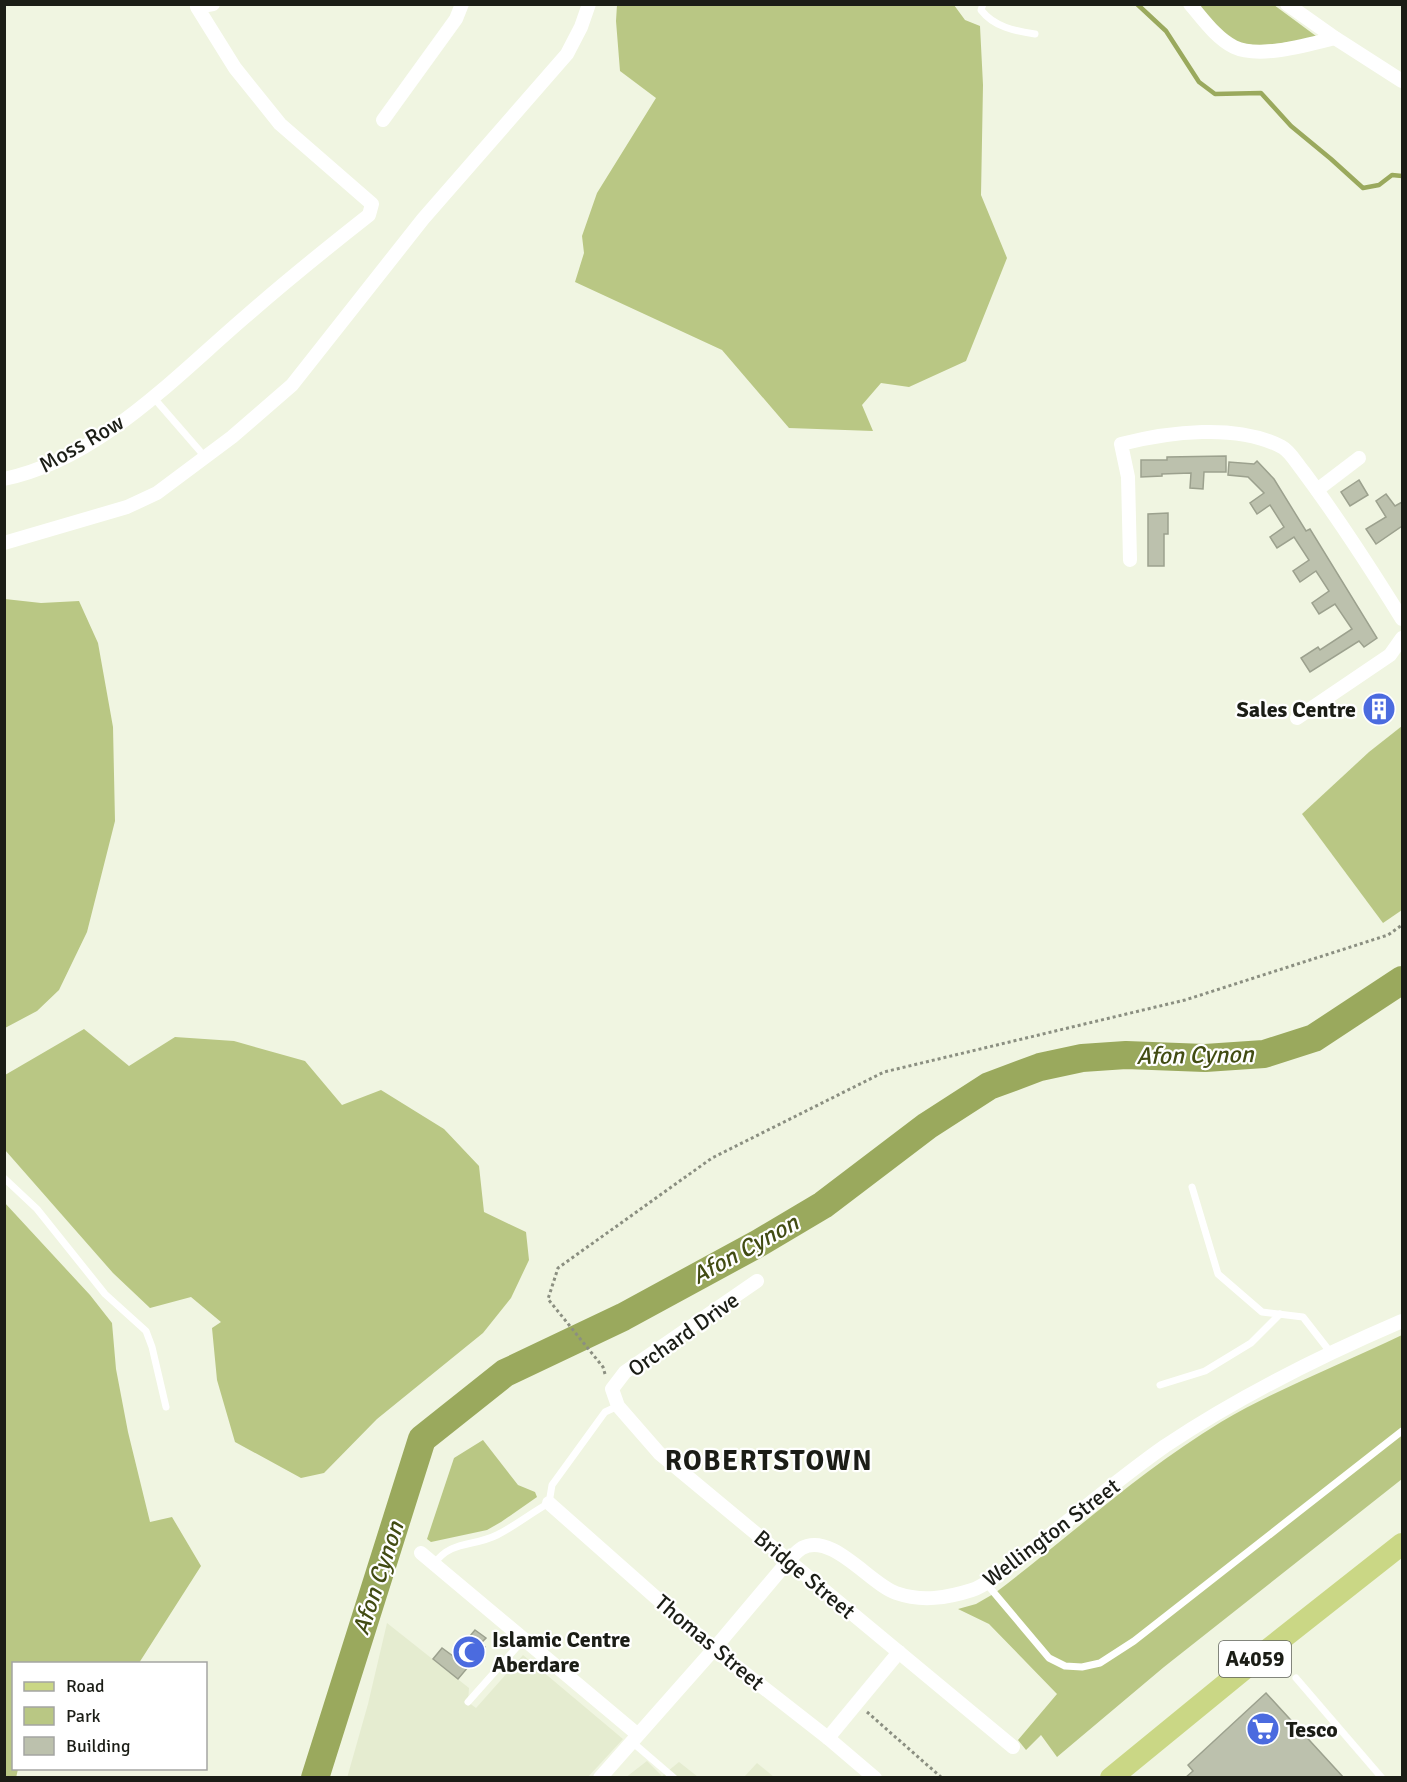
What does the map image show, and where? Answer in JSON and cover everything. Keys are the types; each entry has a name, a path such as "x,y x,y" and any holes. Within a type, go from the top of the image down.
{"main road":[{"name":"A4059","path":"1111,1778 1402,1544"}],"street":[{"name":"Moss Row","path":"4,479 39,470 108,432 153,397 256,307 369,215 372,204 280,124 235,68 197,7 213,4"},
{"path":"382,120 456,19 462,4"},
{"path":"4,543 127,507 157,492 207,458 292,385 423,219 567,54 581,27 588,4"},
{"path":"1190,4 1218,36 1234,47 1254,52 1302,46 1335,38"},
{"path":"1287,4 1402,81"},
{"path":"1130,560 1128,477 1121,444 1154,435 1224,433 1255,436 1285,448 1317,490 1402,619"},
{"path":"1317,490 1359,458"},
{"path":"1297,718 1390,655 1402,638"},
{"name":"Orchard Drive","path":"612,1389 625,1372 757,1281"},
{"name":"Wellington Street","path":"600,1778 789,1560 803,1547 821,1544 894,1592 921,1599 975,1589 1011,1565 1165,1446 1263,1386 1402,1321"},
{"name":"Bridge Street","path":"612,1389 618,1406 659,1453 1013,1747"},
{"name":"Thomas Street","path":"549,1503 714,1649 828,1738 875,1778"},
{"path":"421,1553 524,1639 634,1737"},
{"path":"828,1738 899,1652"}],"lane":[{"path":"984,4 981,10 986,16 1011,31 1035,34"},
{"path":"153,397 207,458"},
{"path":"4,1178 37,1209 105,1293 146,1331 166,1407"},
{"path":"1192,1186 1218,1274 1262,1312 1303,1317 1331,1353"},
{"path":"1160,1385 1205,1371 1251,1343 1280,1314"},
{"path":"434,1564 441,1555 453,1547 482,1542 498,1535 549,1503 552,1485 605,1412 618,1406"},
{"path":"985,1582 1049,1658 1065,1666 1082,1667 1100,1663 1134,1641 1402,1431"},
{"path":"468,1702 524,1639"},
{"path":"1296,1678 1382,1778"},
{"path":"634,1737 674,1778"}],"path":[{"path":"612,1389 603,1367 548,1299 558,1268 712,1158 884,1072 1185,1000 1388,935 1402,925"},
{"path":"857,1703 942,1778"}],"shaded area":[{"path":"387,1623 469,1688 468,1702 476,1708 523,1655 623,1739 588,1777 347,1778 368,1704"},
{"path":"647,1761 662,1776 679,1762 698,1777 625,1778"},
{"path":"757,1763 774,1777 744,1777"}],"green space":[{"path":"617,5 954,5 965,20 980,26 983,85 981,195 1007,258 966,361 909,387 881,383 862,405 873,431 789,428 722,350 575,282 584,253 582,236 597,193 656,98 620,71"},
{"path":"1196,5 1274,5 1316,36 1275,44 1260,45 1238,42 1221,32"},
{"path":"5,599 41,603 79,601 98,643 113,727 115,821 87,932 59,990 37,1011 5,1028"},
{"path":"1402,726 1402,910 1383,923 1302,814 1369,752"},
{"path":"84,1029 129,1066 175,1037 234,1041 305,1061 342,1105 381,1090 444,1129 479,1166 484,1212 526,1232 529,1260 511,1298 483,1333 377,1419 324,1473 301,1478 235,1442 217,1380 212,1328 221,1322 191,1297 150,1308 113,1273 5,1150 5,1075"},
{"path":"4,1202 90,1295 112,1323 116,1369 128,1432 150,1522 172,1517 201,1566 140,1662 12,1662 12,1770 18,1770 16,1778 4,1777"},
{"path":"1402,1335 1402,1479 1164,1667 1057,1757 1041,1735 1026,1750 1018,1740 1057,1694 989,1624 958,1609 976,1604 995,1593 1162,1461 1221,1422 1288,1387"},
{"path":"483,1440 518,1485 535,1492 537,1497 487,1530 431,1542 427,1539 454,1458"}],"building":[{"path":"1226,456 1226,472 1204,472 1203,489 1190,488 1191,473 1141,477 1141,460"},
{"path":"1257,461 1274,479 1306,531 1310,529 1377,638 1364,647 1359,641 1310,672 1301,658 1318,647 1320,650 1352,629 1335,604 1319,614 1312,603 1329,591 1316,571 1300,582 1293,571 1309,560 1294,537 1277,548 1270,537 1284,527 1270,505 1257,514 1250,503 1264,493 1248,477 1228,475 1229,462 1254,464"},
{"path":"1359,480 1368,495 1350,506 1341,492"},
{"path":"1386,494 1395,506 1402,502 1402,526 1376,544 1366,529 1386,517 1376,501"},
{"path":"1168,513 1168,534 1164,534 1164,566 1148,566 1148,514"},
{"name":"Sales Centre","path":"1379,700 1389,706 1380,719 1370,712"},
{"name":"Islamic Centre Aberdare","path":"475,1630 486,1638 480,1644 485,1647 458,1679 433,1659 442,1648 453,1656"},
{"name":"Tesco","path":"1266,1693 1344,1778 1185,1778 1193,1771 1188,1765"}],"waterway":[{"path":"1137,4 1166,31 1199,82 1215,94 1261,93 1291,126 1363,188 1379,185 1392,175 1402,176"},
{"name":"Afon Cynon","path":"315,1778 422,1439 505,1373 623,1317 759,1243 823,1205 927,1126 989,1086 1040,1067 1082,1058 1126,1055 1205,1058 1264,1054 1314,1038 1402,980"}],"place":[{"name":"Sales Centre","path":"1379,709"},
{"name":"Islamic Centre Aberdare","path":"469,1652"},
{"name":"Tesco","path":"1263,1729"}],"district":[{"name":"ROBERTSTOWN","path":"769,1460"}]}
